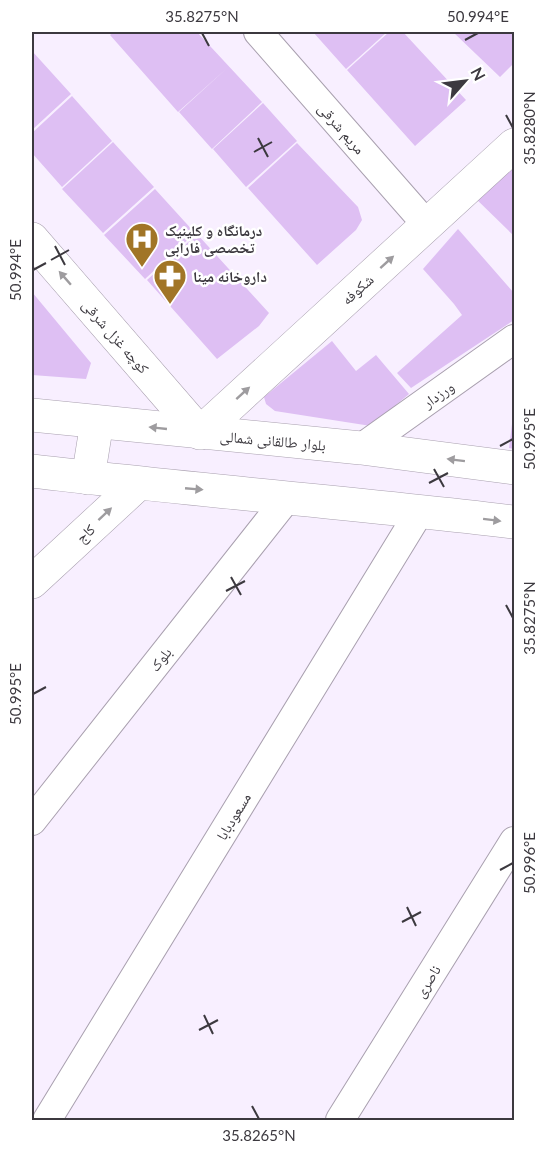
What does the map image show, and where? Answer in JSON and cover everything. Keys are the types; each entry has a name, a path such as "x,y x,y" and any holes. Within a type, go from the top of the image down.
{"main road":[{"name":"شکوفه","path":"200,433 514,145"},
{"name":"کوچه غزل شرقی","path":"32,239 200,433"},
{"name":"بلوار طالقانی شمالی","path":"32,415 361,448 514,468"},
{"path":"88,477 97,422"},
{"path":"32,471 514,522"},
{"name":"کاج","path":"32,582 138,484"}],"street":[{"name":"مریم شرقی","path":"258,32 427,225"},
{"name":"ورزدار","path":"361,448 514,339"},
{"name":"بلوک","path":"32,821 288,497"},
{"name":"مسعودبابا","path":"47,1120 420,511"},
{"name":"ناصری","path":"340,1120 514,841"}],"building":[{"path":"114,32 197,32 262,102 212,149 179,112 226,69 178,112 110,35"},
{"path":"313,32 387,32 346,69"},
{"path":"389,32 403,32 466,100 415,146 347,70"},
{"path":"453,32 514,32 514,63 500,77"},
{"path":"32,51 71,94 32,130"},
{"path":"72,96 112,141 62,187 32,153 32,133"},
{"path":"263,103 297,141 246,187 213,149"},
{"path":"113,142 154,187 103,233 62,189"},
{"path":"297,143 358,207 362,220 356,230 317,265 248,188"},
{"path":"514,163 514,236 471,194"},
{"path":"155,189 195,233 145,279 104,235"},
{"path":"458,229 514,293 514,320 411,388 397,373 462,315 423,269"},
{"path":"197,234 269,313 259,326 217,359 147,280"},
{"path":"32,292 91,363 86,379 32,375"},
{"path":"332,341 356,371 376,355 409,394 371,426 275,411 266,404 264,397"},
{"path":"514,416 514,449 509,448"}],"place":[{"name":"درمانگاه و کلینیک تخصصی فارابی","path":"142,268"},
{"name":"داروخانه مینا","path":"170,305"}]}
